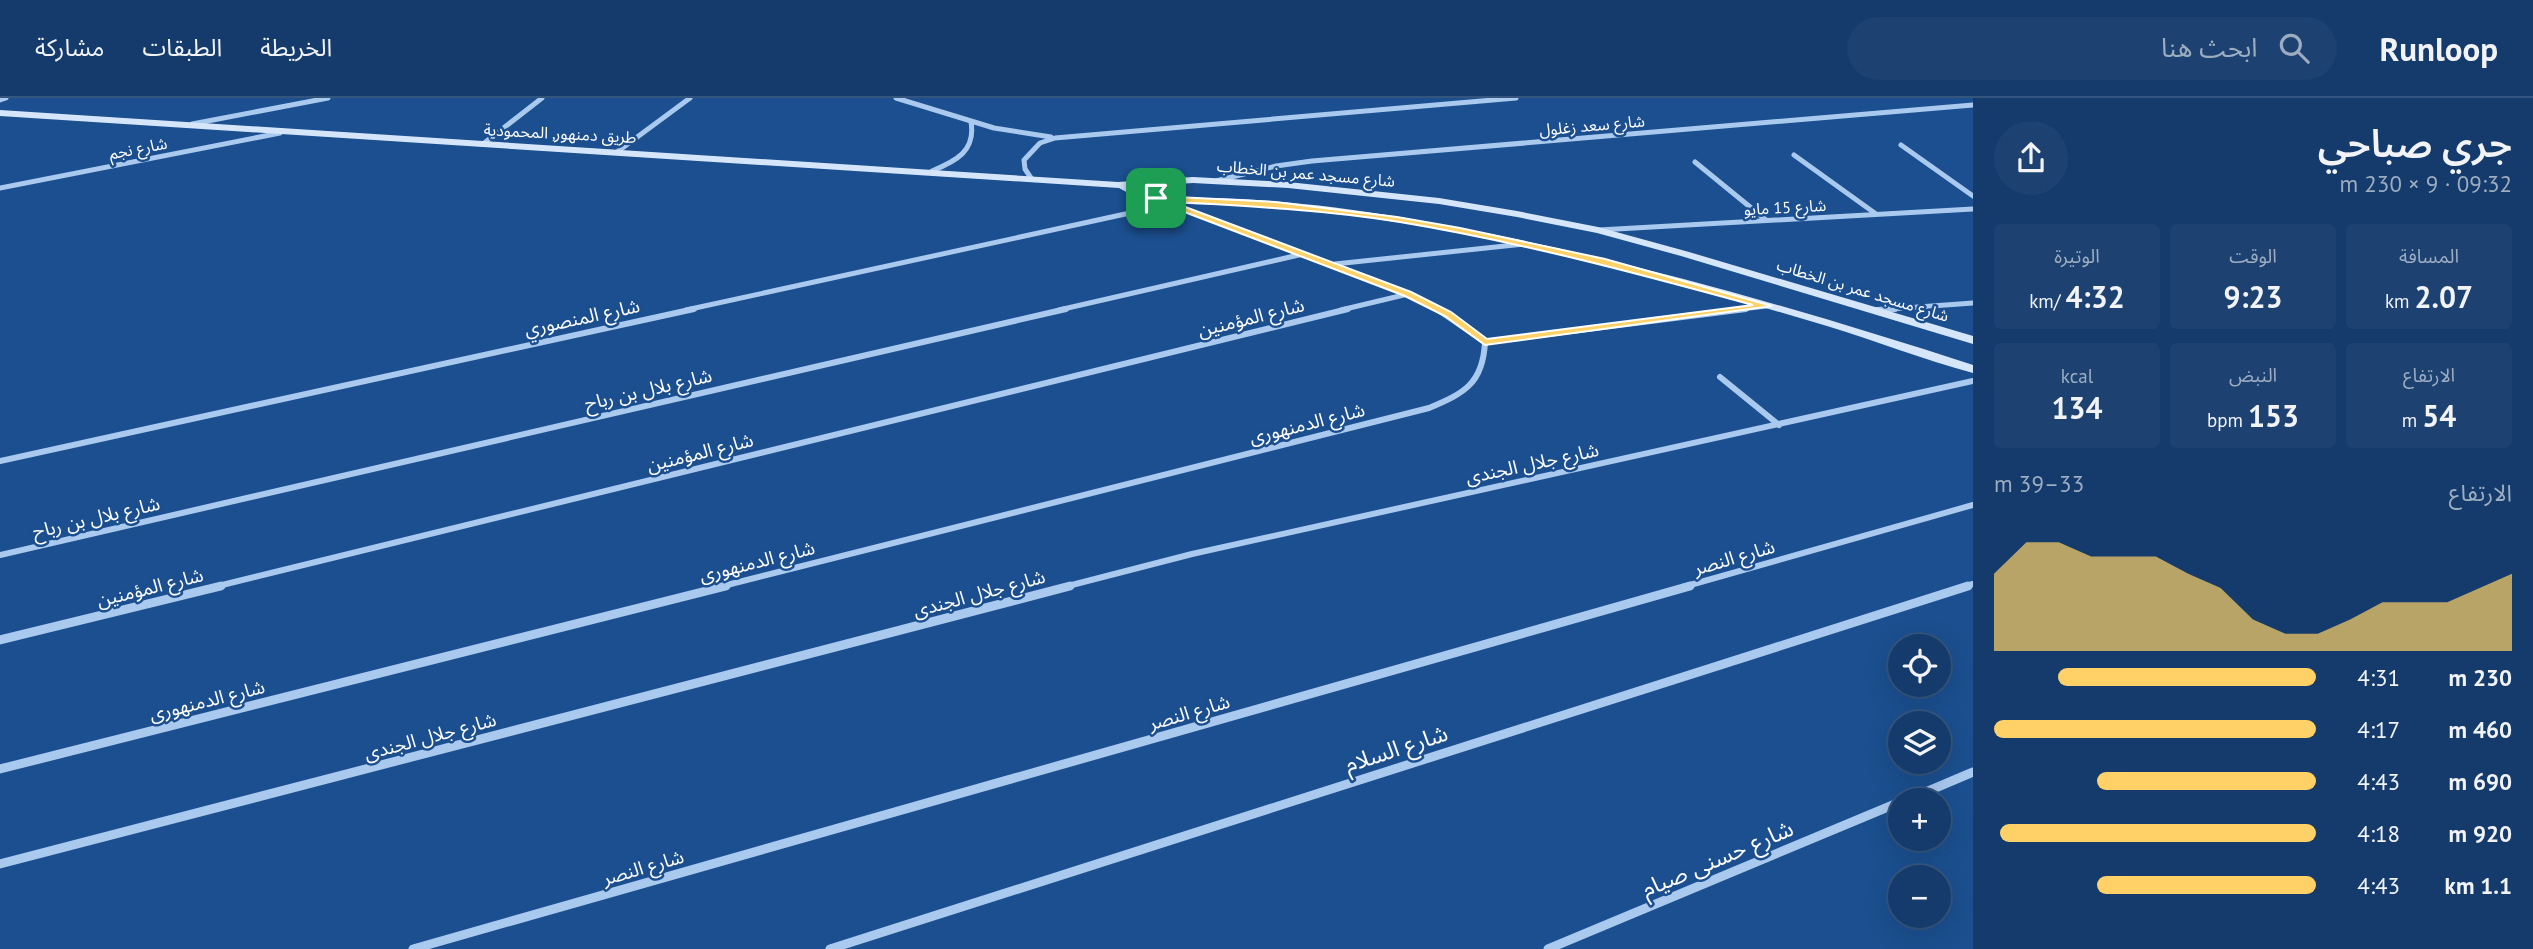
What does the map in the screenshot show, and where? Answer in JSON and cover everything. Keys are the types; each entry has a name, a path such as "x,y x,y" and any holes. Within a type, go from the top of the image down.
{"main road":[{"name":"طريق دمنهور, المحمودية","path":"0,113 1118,185"},
{"name":"شارع مسجد عمر بن الخطاب","path":"1118,185 1215,181 1288,185 1439,201 1598,230 1973,340"},
{"name":"شارع مسجد عمر بن الخطاب","path":"1118,185 1156,198 1275,204 1336,211 1524,244 1602,261 1767,306 1877,337 1973,369"}],"street":[{"path":"0,100 6,98"},
{"path":"286,98 288,106"},
{"path":"185,126 328,98"},
{"path":"483,144 542,98"},
{"path":"617,152 690,98"},
{"path":"896,98 971,122 1055,138 1516,98"},
{"name":"شارع سعد زغلول","path":"1215,181 1276,166 1312,162 1973,105"},
{"path":"932,171 955,161 969,149 975,135 971,122"},
{"name":"شارع نجم","path":"0,188 280,132"},
{"path":"1031,178 1025,169 1024,160 1040,143 1055,138"},
{"path":"1901,145 1973,196"},
{"path":"1794,155 1877,214"},
{"path":"1695,162 1767,220"},
{"path":"1156,198 1408,294 1448,314 1485,342 1767,306"},
{"name":"شارع المنصوري","path":"0,461 1171,204"},
{"name":"شارع 15 مايو","path":"1598,230 1973,209"},
{"path":"1331,264 1524,244"},
{"name":"شارع بلال بن رباح","path":"0,555 1303,254"},
{"name":"شارع المؤمنين","path":"0,640 1408,294"},
{"path":"1876,310 1973,303"},
{"name":"شارع الدمنهورى","path":"0,769 1429,408 1456,397 1476,381 1486,362 1485,342"},
{"path":"1720,377 1779,425"},
{"name":"شارع جلال الجندى","path":"0,864 1192,554 1973,382"},
{"name":"شارع النصر","path":"413,949 1973,505"},
{"name":"شارع السلام","path":"830,949 1973,584"},
{"path":"1935,788 1973,772"},
{"name":"شارع حسنى صيام","path":"1548,949 1888,807"}],"route":[{"path":"1156,198 1275,204 1397,219 1460,230 1602,261 1767,306 1485,342 1448,314 1408,294 1156,198"}]}
